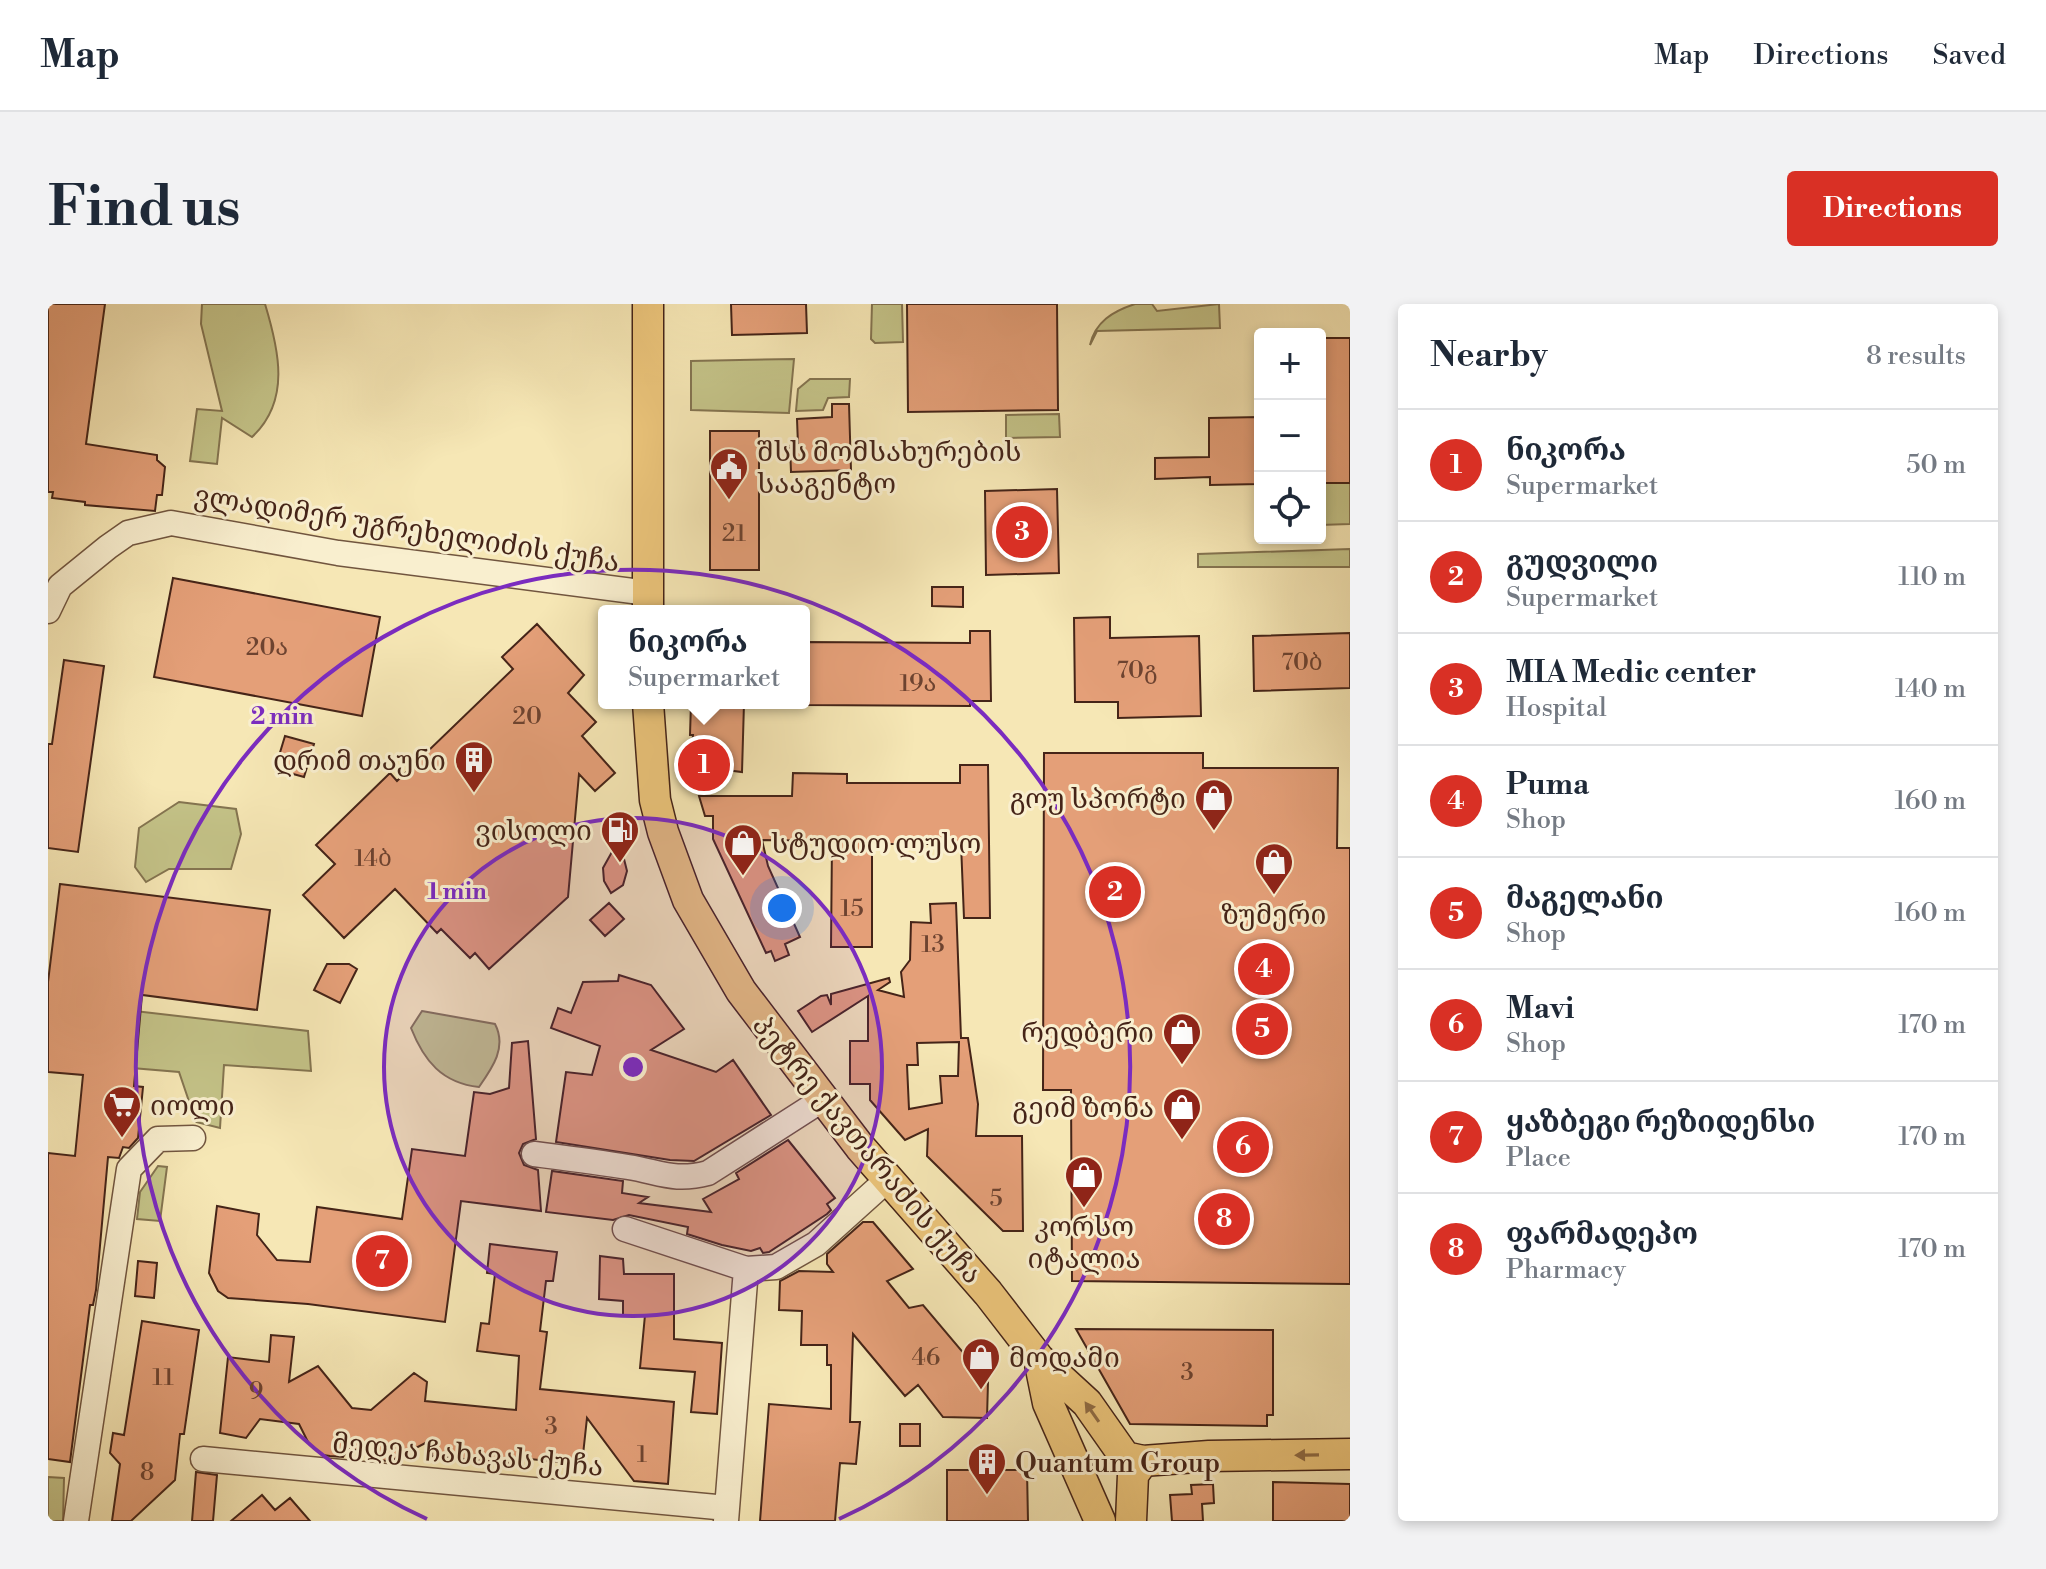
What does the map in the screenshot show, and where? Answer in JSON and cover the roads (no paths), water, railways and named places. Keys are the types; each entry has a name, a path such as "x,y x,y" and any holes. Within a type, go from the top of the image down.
{"main road":[{"path":"648,304 648,602"},
{"name":"პეტრე ქავთარაძის ქუჩა","path":"648,709 655,800 688,900 741,991 822,1100 887,1180 988,1293 1039,1359 1087,1403 1125,1457 1143,1461"},
{"name":"პეტრე ქავთარაძის ქუჩა","path":"1039,1359 1048,1403 1094,1509"},
{"path":"1131,1521 1133,1475 1143,1461 1209,1456 1350,1454"}],"street":[{"name":"ვლადიმერ უგრეხელიძის ქუჩა","path":"48,611 60,586 108,547 128,533 171,523 648,602"},
{"path":"534,1154 634,1168 668,1178 691,1177 708,1173 822,1100"},
{"path":"76,1521 129,1169 158,1139 193,1138"},
{"path":"625,1229 746,1269 776,1267 816,1244 887,1180"},
{"path":"727,1515 746,1269"},
{"name":"მედეა ჩახავას ქუჩა","path":"203,1459 727,1515"}],"place":[{"name":"შსს მომსახურების სააგენტო","path":"729,501"},
{"name":"MIA Medic center","path":"1022,532"},
{"name":"ნიკორა","path":"704,765"},
{"name":"დრიმ თაუნი","path":"474,794"},
{"name":"გოუ სპორტი","path":"1214,832"},
{"name":"ვისოლი","path":"620,864"},
{"name":"სტუდიო ლუსო","path":"743,877"},
{"name":"გუდვილი","path":"1115,892"},
{"name":"ზუმერი","path":"1274,896"},
{"name":"Puma","path":"1264,969"},
{"name":"მაგელანი","path":"1262,1029"},
{"name":"რედბერი","path":"1182,1066"},
{"name":"იოლი","path":"122,1139"},
{"name":"გეიმ ზონა","path":"1182,1141"},
{"name":"Mavi","path":"1243,1147"},
{"name":"კორსო იტალია","path":"1084,1209"},
{"name":"ფარმადეპო","path":"1224,1219"},
{"name":"ყაზბეგი რეზიდენსი","path":"382,1261"},
{"name":"მოდამი","path":"981,1391"},
{"name":"Quantum Group","path":"987,1496"}]}
